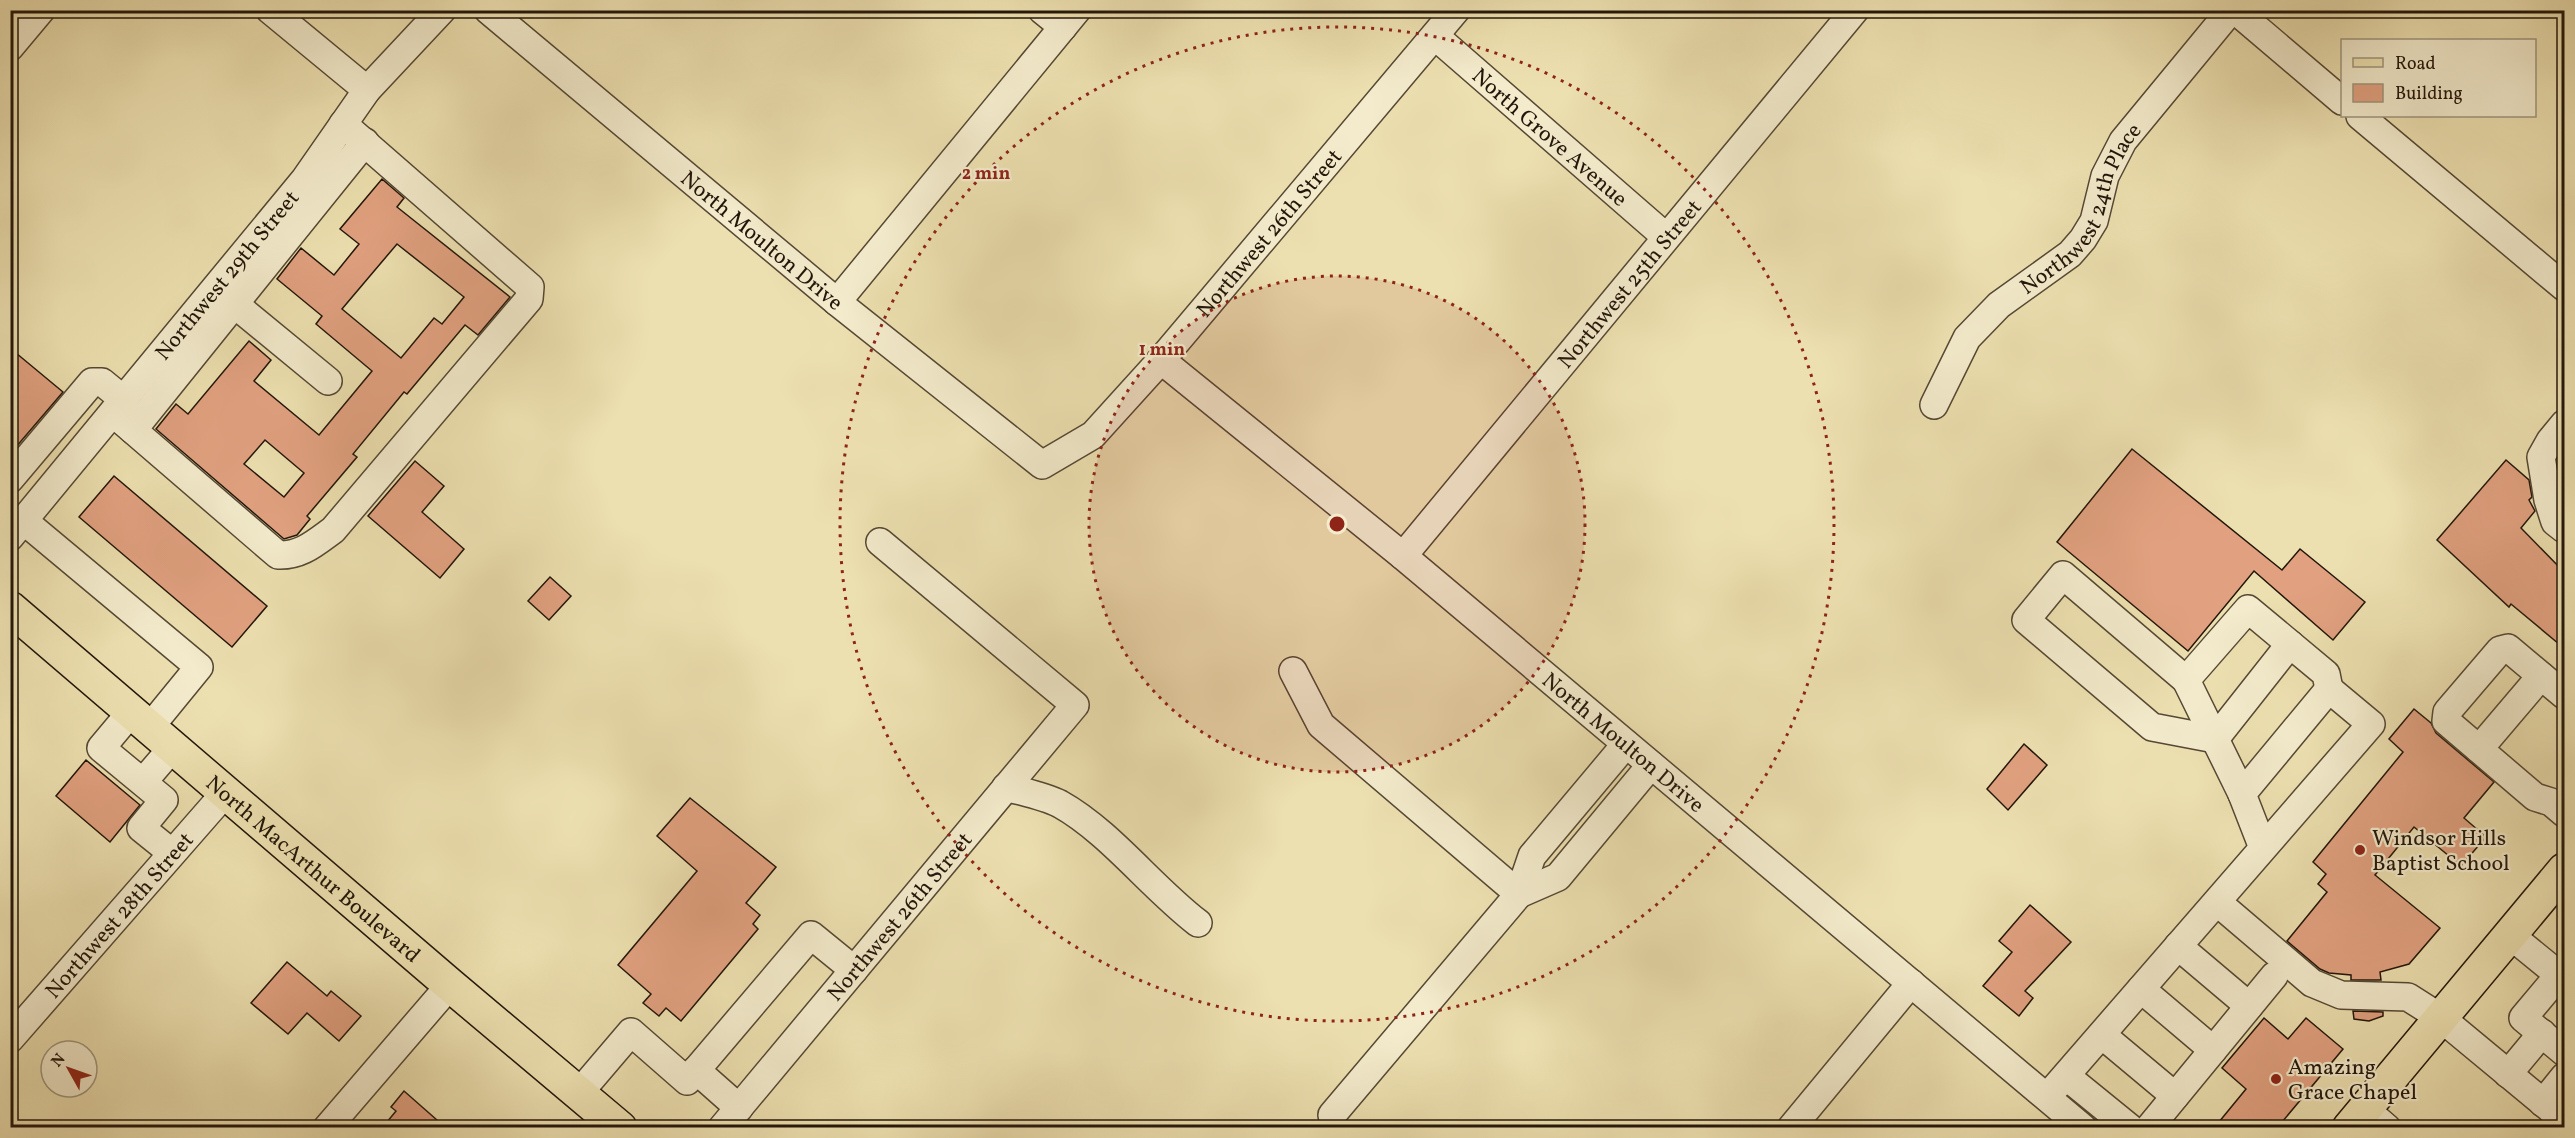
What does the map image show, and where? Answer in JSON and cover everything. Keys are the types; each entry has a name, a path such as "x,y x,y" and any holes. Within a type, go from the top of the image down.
{"main road":[{"name":"North MacArthur Boulevard","path":"10,608 620,1128"},
{"path":"2367,1121 2441,1018 2565,870"}],"street":[{"path":"10,47 41,10"},
{"path":"270,10 367,90"},
{"name":"Northwest 29th Street","path":"17,529 118,406 225,296 367,90 442,10"},
{"name":"North Moulton Drive","path":"488,10 837,302 1042,465"},
{"name":"Northwest 26th Street","path":"1042,465 1093,435 1161,360 1456,10"},
{"name":"Northwest 25th Street","path":"1403,556 1855,10"},
{"path":"2233,10 2341,99"},
{"name":"Northwest 24th Place","path":"1934,405 1967,338 1999,305 2070,254 2083,239 2094,221 2104,176 2123,141 2233,10"},
{"path":"837,302 1060,16"},
{"name":"North Grove Avenue","path":"1435,36 1666,237"},
{"path":"2361,117 2565,287"},
{"path":"10,479 92,382 102,382 139,435 278,555 291,555 303,551 333,530 529,298 530,286 343,124"},
{"path":"139,435 225,296 365,142"},
{"path":"225,296 328,381"},
{"name":"North Moulton Drive","path":"1161,360 1403,556 2083,1128"},
{"path":"2565,424 2550,441 2541,457 2548,500 2555,522 2565,529"},
{"path":"17,529 199,667 152,728 143,782"},
{"name":"Northwest 26th Street","path":"731,1121 1075,705 880,542"},
{"path":"2215,739 2152,727 2026,620 2063,575 2186,680 2215,739 2242,794 2263,848"},
{"path":"2048,1097 2371,724 2329,689 2325,674 2248,609 2186,680"},
{"path":"2215,739 2290,644"},
{"path":"2560,800 2535,796 2446,722 2447,712 2500,650 2508,648 2565,695"},
{"path":"1293,671 1321,725 1519,894"},
{"path":"2479,749 2541,676"},
{"path":"2242,794 2329,689"},
{"path":"152,728 101,748 164,800 141,828 172,853"},
{"path":"1332,1115 1519,894 1532,856 1626,744"},
{"path":"1519,894 1558,877 1651,765"},
{"path":"1006,787 1058,803 1083,820 1174,904 1198,923"},
{"name":"Northwest 28th Street","path":"10,1039 226,792"},
{"path":"1564,819 1589,839"},
{"path":"2217,902 2312,983 2341,995 2408,997 2441,1018 2565,1120"},
{"path":"579,1093 631,1032 687,1081 811,935 854,970"},
{"path":"2510,935 2559,975 2523,1018 2565,1052"},
{"path":"2178,946 2249,1006"},
{"path":"2149,1128 2274,976"},
{"path":"1791,1128 1911,983"},
{"path":"327,1128 450,985"},
{"path":"2141,989 2213,1050"},
{"path":"2508,1074 2542,1034"},
{"path":"2102,1035 2175,1096"},
{"path":"696,1070 731,1121"},
{"path":"2066,1076 2130,1128"},
{"path":"2543,1103 2565,1077"}],"building":[{"path":"382,179 404,198 397,207 510,297 478,335 465,325 407,394 404,392 353,454 357,457 307,516 310,519 297,535 284,539 156,429 176,404 188,414 249,341 271,360 254,381 319,435 372,371 316,324 322,316 277,279 301,248 334,275 359,244 340,229","holes":["397,244 464,297 442,324 434,318 401,358 342,309","265,440 304,473 284,497 244,464"]},
{"path":"10,348 63,392 10,454"},
{"path":"2132,449 2282,570 2300,549 2365,602 2333,640 2254,571 2188,651 2057,542"},
{"path":"2506,460 2529,480 2532,497 2529,500 2535,511 2521,528 2565,573 2565,649 2511,604 2509,607 2437,540"},
{"path":"415,461 444,486 422,512 464,549 440,578 368,516"},
{"path":"114,476 267,606 232,647 79,517"},
{"path":"550,577 571,596 549,620 528,601"},
{"name":"Windsor Hills Baptist School","path":"2414,709 2431,723 2436,733 2494,782 2464,818 2486,837 2461,866 2414,827 2375,875 2440,928 2409,964 2380,972 2381,980 2351,980 2351,975 2329,973 2320,969 2287,941 2327,892 2318,884 2326,874 2313,862 2403,752 2389,739"},
{"path":"2024,744 2047,765 2008,810 1987,789"},
{"path":"86,760 140,805 110,842 56,796"},
{"path":"690,798 776,867 746,903 760,915 753,924 758,929 681,1021 666,1008 659,1016 643,1003 651,994 618,965 697,871 657,836"},
{"path":"2030,905 2071,942 2025,991 2033,998 2019,1016 1983,986 2012,952 1999,941"},
{"path":"287,962 327,996 331,991 361,1016 339,1041 307,1013 288,1034 251,1003"},
{"path":"2353,1011 2383,1012 2383,1016 2369,1021 2354,1019"},
{"name":"Amazing Grace Chapel","path":"2264,1018 2288,1039 2306,1018 2343,1049 2277,1128 2214,1128 2246,1089 2222,1068"},
{"path":"404,1091 446,1128 382,1128 396,1111 391,1107"}],"place":[{"name":"Windsor Hills Baptist School","path":"2360,850"},
{"name":"Amazing Grace Chapel","path":"2276,1079"}]}
